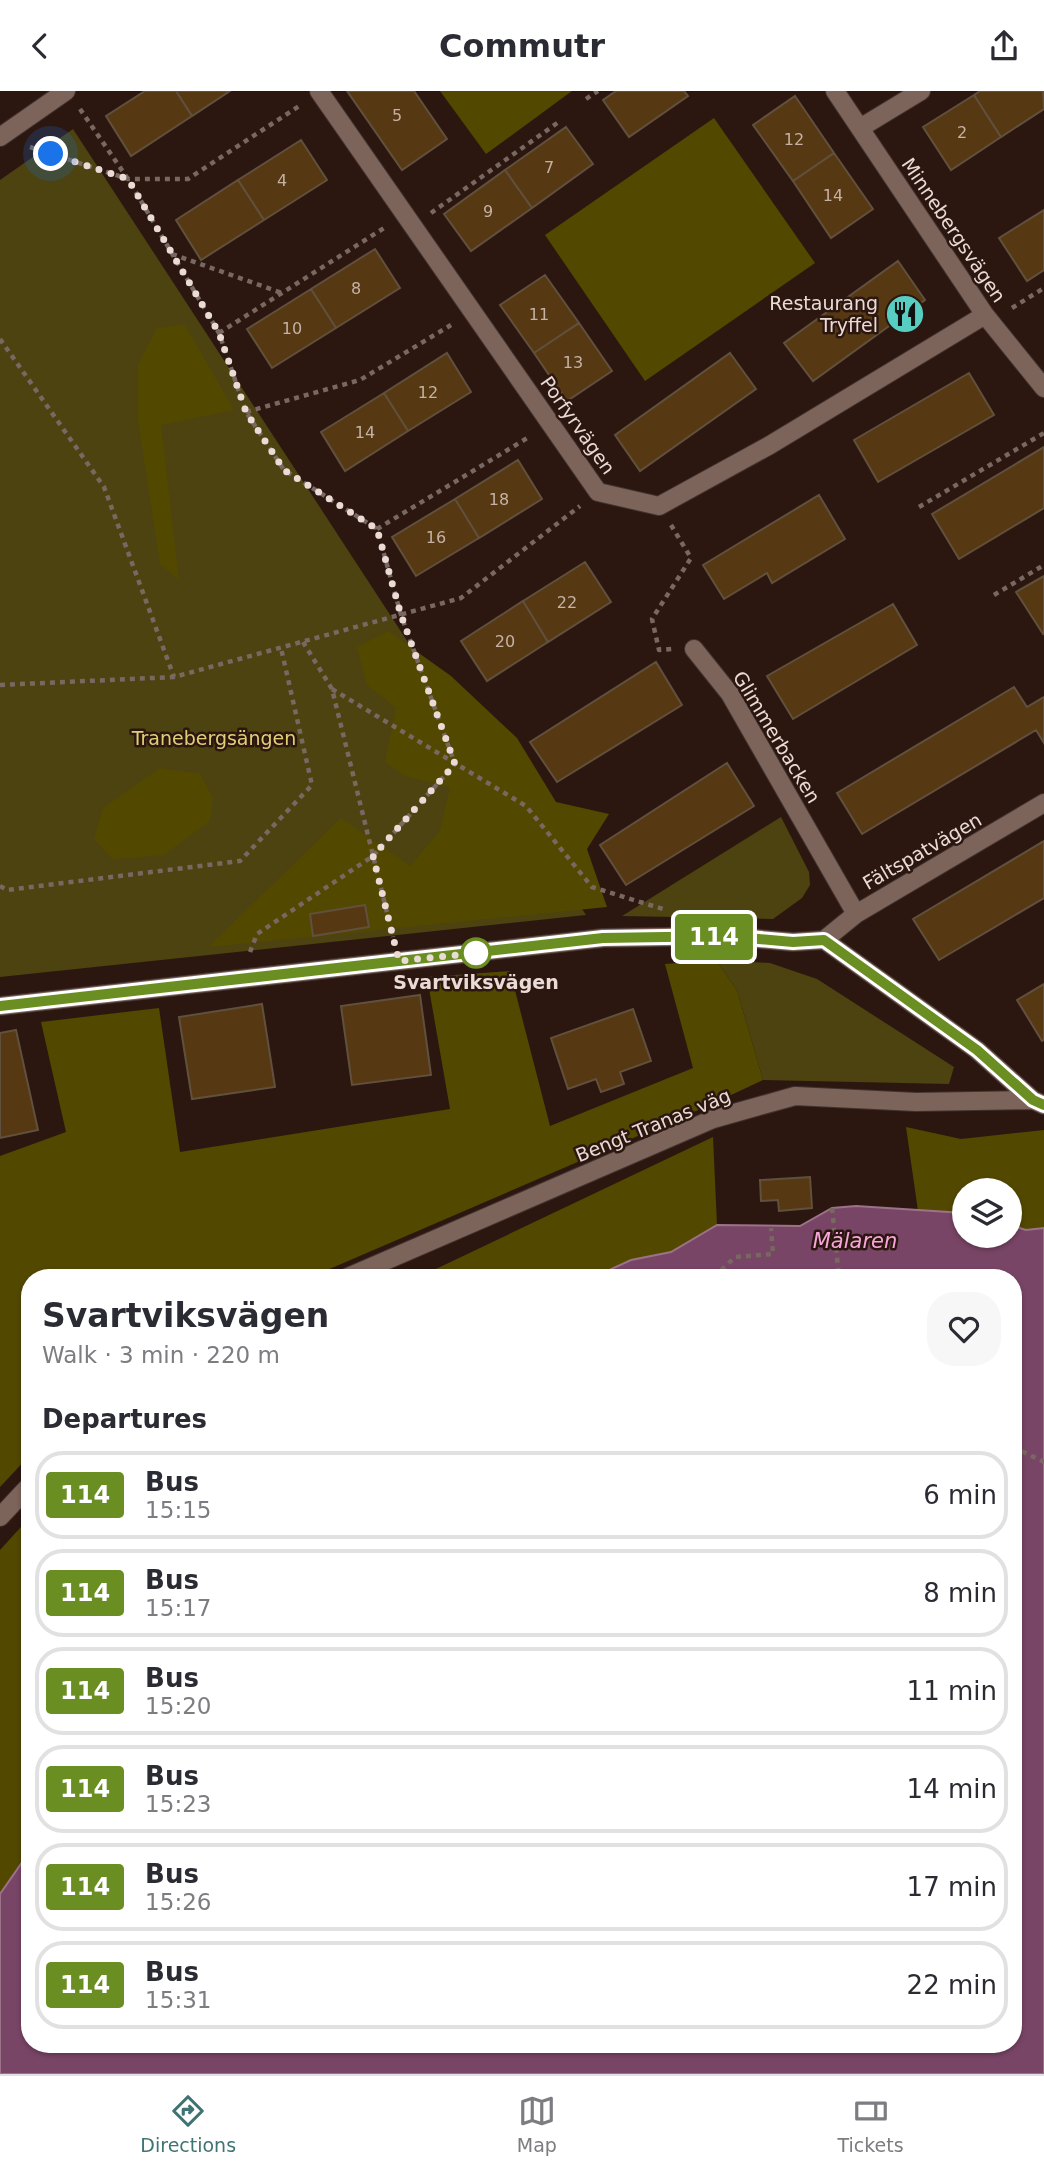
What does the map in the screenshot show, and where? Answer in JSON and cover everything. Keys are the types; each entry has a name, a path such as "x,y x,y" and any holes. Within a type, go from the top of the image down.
{"street":[{"name":"Minnebergsvägen","path":"835,91 988,318 1044,388"},
{"path":"860,128 920,91"},
{"name":"Porfyrvägen","path":"319,92 598,492 659,506"},
{"path":"0,137 70,97"},
{"path":"659,506 770,445 988,318"},
{"name":"Glimmerbacken","path":"694,649 730,694 856,913"},
{"name":"Fältspatvägen","path":"824,940 856,913 1044,803"},
{"path":"0,1006 603,938 726,936 793,942 824,940 977,1050 1039,1103"},
{"name":"Bengt Tranas väg","path":"366,1269 713,1119 795,1096 916,1102 1039,1103"},
{"path":"0,1517 21,1495"}],"path":[{"path":"586,99 598,91"},
{"path":"0,137 128,179 188,179 319,92"},
{"path":"70,97 128,179 219,333 246,412 284,470 377,529 401,615 455,764"},
{"path":"219,333 282,293 409,220 560,121"},
{"path":"172,254 282,293"},
{"path":"988,318 1044,288"},
{"path":"246,412 360,380 473,311"},
{"path":"0,339 104,487 174,677"},
{"path":"377,529 551,423"},
{"path":"919,507 1044,433"},
{"path":"0,685 174,677 461,598 598,492"},
{"path":"659,506 691,558 652,619 659,650 694,649"},
{"path":"994,595 1044,565"},
{"path":"303,642 332,689 399,961"},
{"path":"0,886 7,890 240,862 313,785 281,648"},
{"path":"332,689 526,806 592,887 678,915"},
{"path":"239,979 257,934 373,856 455,764"},
{"path":"832,1208 838,1269"},
{"path":"722,1269 735,1257 773,1255 771,1228"},
{"path":"1022,1451 1044,1462"}],"green space":[{"name":"Tranebergsängen","path":"73,129 586,915 0,977 0,180"},
{"path":"781,817 809,872 810,885 802,898 773,919 622,916"},
{"path":"716,960 770,963 817,979 954,1067 949,1084 763,1080 737,990"}],"shaded area":[{"path":"440,91 572,91 486,154"},
{"path":"714,118 815,263 645,381 545,235"},
{"path":"185,325 234,410 161,425 179,580 160,564 138,420 138,365 157,328"},
{"path":"388,631 451,676 517,738 556,802 609,814 587,849 607,907 208,947 341,818 410,866 440,831 450,787 405,776 385,762 396,708 367,685 357,647"},
{"path":"160,768 200,774 213,798 210,821 164,855 112,859 94,839 103,808"},
{"path":"716,960 737,990 763,1080 330,1269 21,1269 21,1465 0,1487 0,1156 66,1132 41,1022 159,1008 180,1152 450,1109 427,977 510,971 550,1126 693,1068 665,964"},
{"path":"906,1127 961,1139 1044,1130 1044,1228 1022,1229 1022,1178 952,1178 952,1212 918,1211"},
{"path":"713,1137 717,1225 671,1252 631,1260 611,1269 436,1269"},
{"path":"21,1527 21,1864 0,1894 0,1550"}],"water":[{"name":"Mälaren","path":"856,1206 952,1212 952,1248 1022,1248 1022,1229 1044,1228 1044,2074 0,2074 0,1894 21,1864 21,2053 1022,2053 1022,1269 611,1269 631,1260 671,1252 717,1225 800,1226 832,1208"}],"building":[{"path":"145,91 176,91 192,116 131,156 106,116"},
{"path":"176,91 230,91 192,116"},
{"path":"347,91 414,91 447,139 402,170"},
{"path":"616,91 684,91 688,96 629,137 603,100"},
{"path":"980,91 1043,91 1044,109 1001,137 974,95"},
{"path":"974,95 1001,137 951,170 923,127"},
{"path":"795,96 834,153 793,181 753,125"},
{"path":"566,127 593,164 532,208 505,170"},
{"path":"301,140 327,180 264,220 238,180"},
{"path":"834,153 873,209 831,238 793,181"},
{"path":"505,170 532,208 471,251 444,214"},
{"path":"238,180 264,220 201,260 176,220"},
{"path":"1044,210 1044,270 1027,281 999,238"},
{"path":"375,249 400,288 336,328 311,289"},
{"path":"898,261 925,300 813,381 784,343"},
{"path":"545,275 579,323 534,353 500,305"},
{"path":"311,289 336,328 272,368 247,329"},
{"path":"579,323 612,371 567,401 534,353"},
{"path":"447,353 471,392 408,431 384,393"},
{"path":"730,353 756,389 640,471 615,435"},
{"path":"969,373 994,415 878,482 854,440"},
{"path":"384,393 408,431 345,471 321,432"},
{"path":"1044,447 1044,508 959,559 932,514"},
{"path":"518,460 542,499 479,538 455,499"},
{"path":"819,495 845,539 772,583 767,573 724,599 703,565"},
{"path":"455,499 479,538 416,576 392,537"},
{"path":"585,562 611,602 548,642 523,601"},
{"path":"1044,576 1044,633 1043,634 1016,592"},
{"path":"523,601 548,642 487,681 461,641"},
{"path":"893,604 917,645 793,719 767,676"},
{"path":"656,662 682,705 557,782 530,742"},
{"path":"1014,687 1027,707 1044,697 1044,743 1036,730 862,834 837,793"},
{"path":"727,763 754,806 626,885 600,845"},
{"path":"1044,841 1044,898 939,960 913,919"},
{"path":"365,905 369,927 313,936 310,914"},
{"path":"1044,984 1044,1040 1042,1041 1017,1000"},
{"path":"420,995 431,1075 352,1085 341,1006"},
{"path":"262,1004 275,1087 192,1099 179,1017"},
{"path":"633,1009 651,1061 620,1072 624,1084 601,1092 596,1079 568,1089 551,1038"},
{"path":"16,1030 38,1130 0,1138 0,1033"},
{"path":"810,1177 812,1208 779,1211 778,1200 761,1201 760,1180"}],"bus line":[{"name":"114","path":"0,1006 603,938 726,936 793,942 824,940 977,1050 1033,1100 1044,1105"}],"place":[{"name":"Restaurang Tryffel","path":"905,314"},
{"name":"Svartviksvägen","path":"476,953"}],"route":[{"path":"51,154 128,179 219,333 246,412 284,470 377,529 401,615 455,764 373,856 399,961 476,953"}]}
